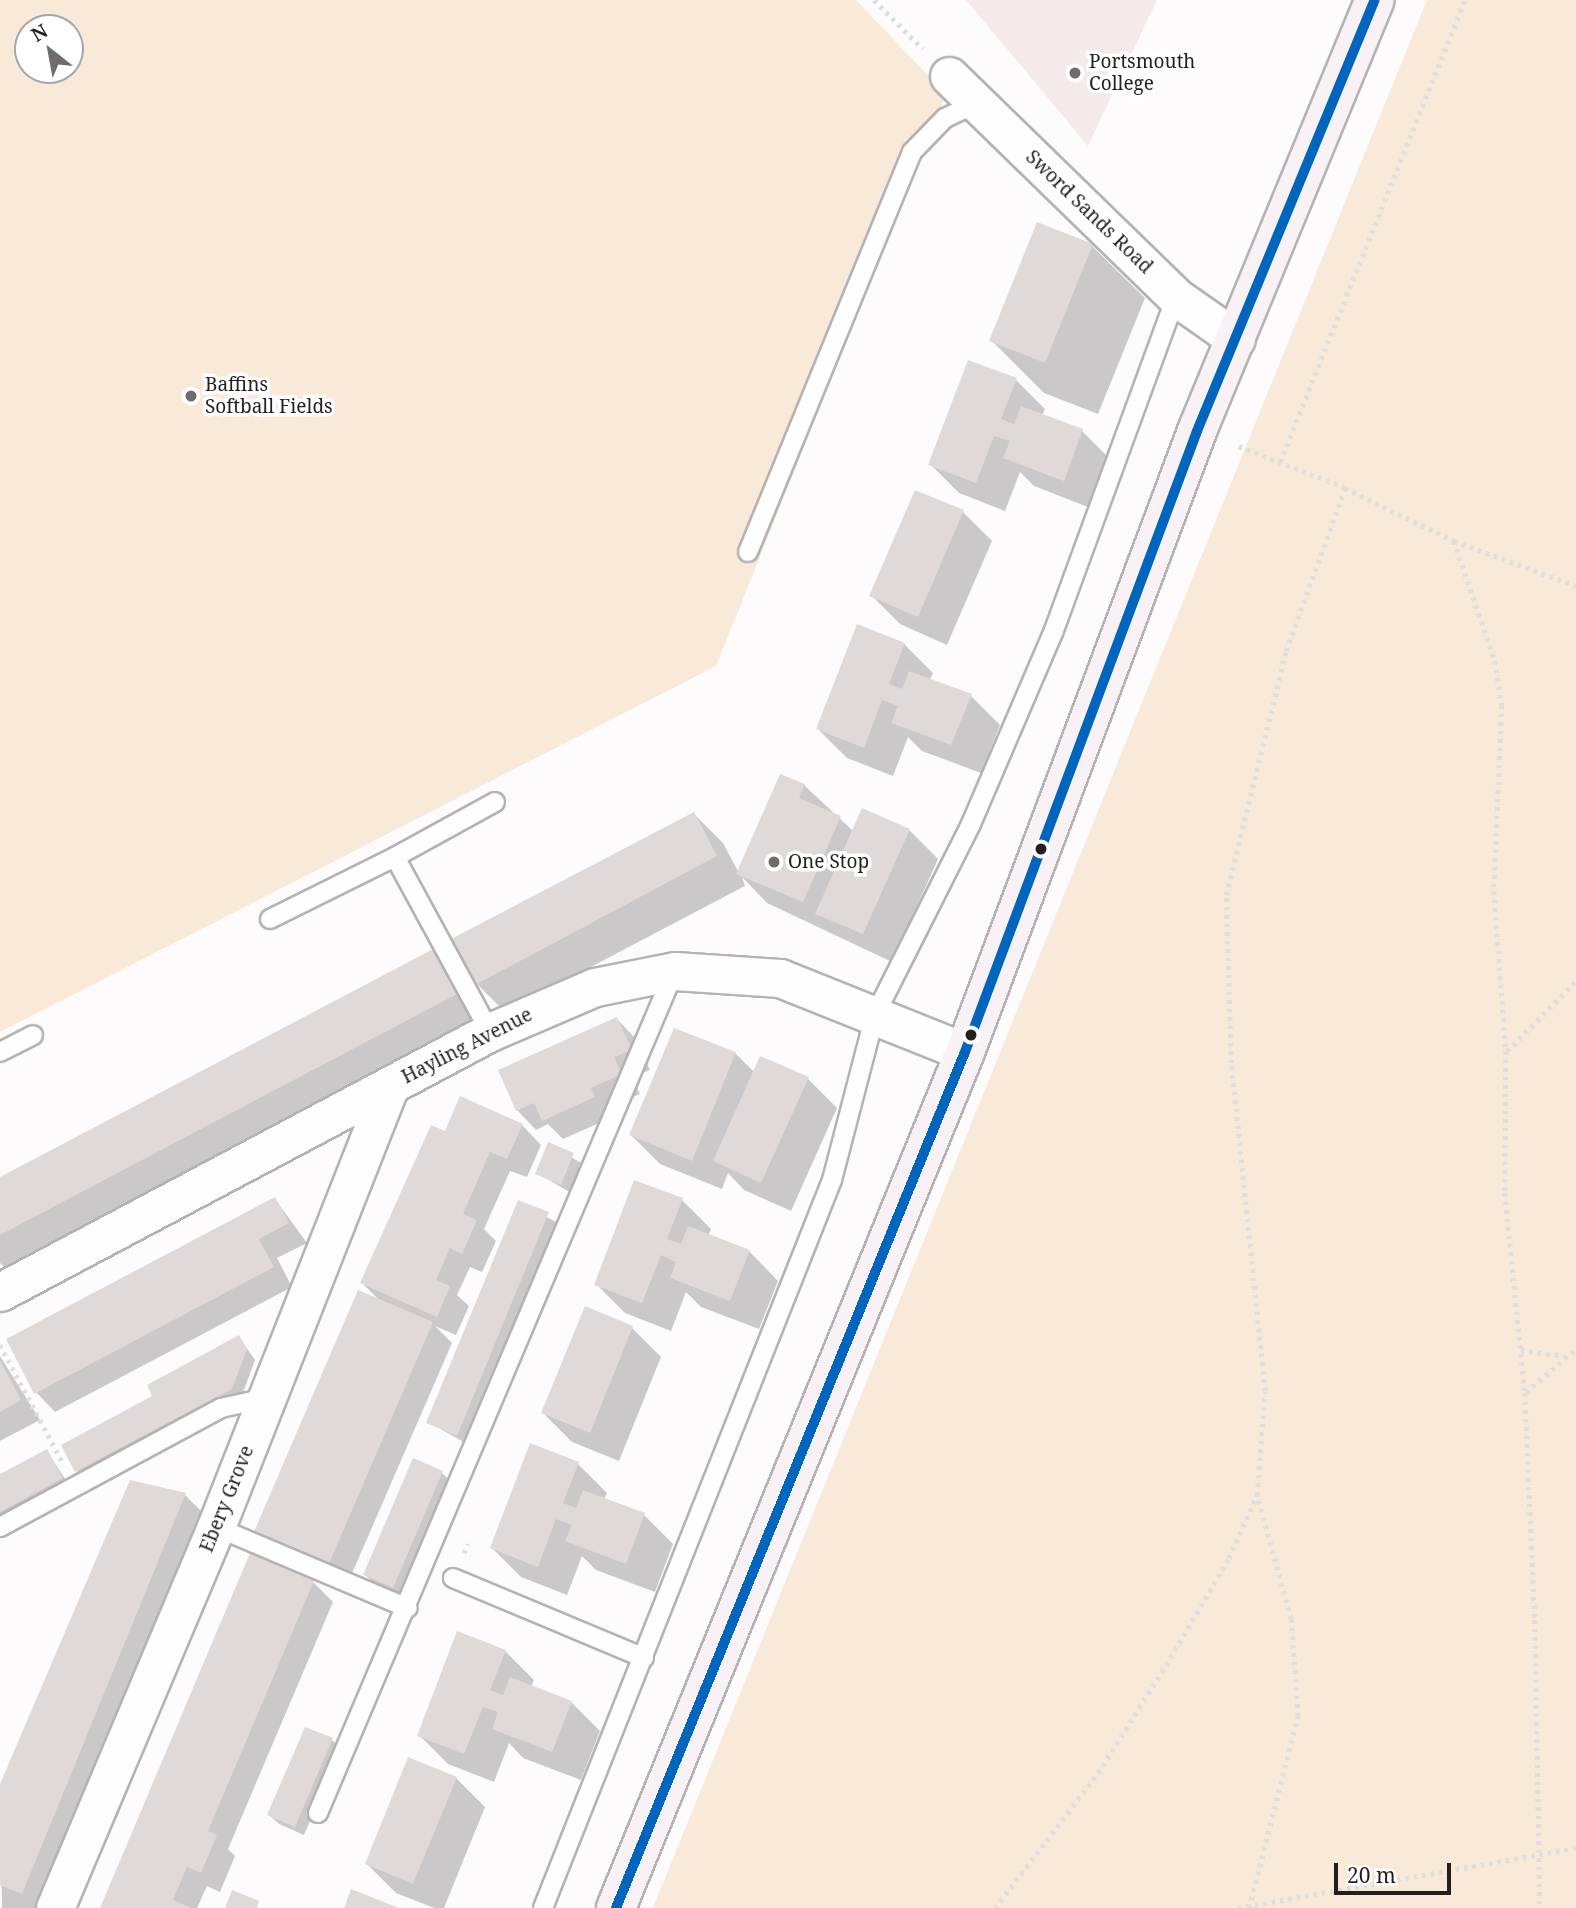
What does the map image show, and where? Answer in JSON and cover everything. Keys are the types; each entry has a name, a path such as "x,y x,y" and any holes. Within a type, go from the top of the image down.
{"main road":[{"path":"615,1908 965,1052 1197,431 1375,0"}],"street":[{"name":"Sword Sands Road","path":"949,76 1176,298 1236,339"},
{"name":"Hayling Avenue","path":"0,1292 490,1032 594,987 675,971 780,978 965,1052"},
{"name":"Ebery Grove","path":"55,1908 269,1397 390,1086"}],"lane":[{"path":"748,552 912,152 945,118 977,103"},
{"path":"543,1908 832,1180 875,1015 971,824 1053,634 1176,298"},
{"path":"270,919 395,857 495,802"},
{"path":"395,857 490,1032"},
{"path":"318,1813 408,1608 675,971"},
{"path":"0,1052 33,1035"},
{"path":"0,1527 221,1408 269,1397"},
{"path":"216,1527 408,1608"},
{"path":"453,1578 644,1658"}],"path":[{"path":"874,0 949,76"},
{"path":"1280,462 1465,0"},
{"path":"1197,431 1430,524 1454,541 1576,586"},
{"path":"995,1908 1146,1697 1229,1558 1257,1495 1265,1391 1231,1063 1226,895 1286,651 1345,488"},
{"path":"1454,541 1495,661 1502,705 1493,819 1506,1051 1505,1192 1525,1393 1540,1908"},
{"path":"1506,1051 1576,981"},
{"path":"0,1345 75,1487"},
{"path":"1525,1393 1564,1356 1576,1349"},
{"path":"1521,1350 1564,1356"},
{"path":"1249,1907 1298,1716 1291,1619 1257,1495"},
{"path":"1238,1908 1576,1848"}],"shaded area":[{"path":"0,0 856,0 946,94 716,666 0,1032"},
{"name":"Portsmouth College","path":"966,0 1157,0 1088,146"},
{"path":"1427,0 1576,0 1576,1908 653,1908"}],"building":[{"path":"1037,222 1093,244 1045,363 989,341"},
{"path":"968,360 1017,378 1001,419 1014,424 1021,406 1083,429 1064,481 1003,458 1010,441 994,436 976,483 928,465"},
{"path":"915,490 964,510 918,617 869,596"},
{"path":"857,624 905,643 889,684 902,689 909,671 972,694 951,745 891,723 898,706 882,700 864,748 816,729"},
{"path":"780,774 805,784 799,798 841,816 803,902 736,874"},
{"path":"862,808 910,829 863,934 815,914"},
{"path":"694,812 717,856 475,985 451,939"},
{"path":"437,947 461,992 0,1235 0,1177"},
{"path":"617,1017 632,1050 614,1057 622,1074 591,1088 595,1097 542,1121 534,1103 516,1111 498,1070"},
{"path":"674,1028 736,1052 692,1161 629,1135"},
{"path":"760,1056 809,1077 761,1183 713,1161"},
{"path":"460,1096 523,1124 507,1159 490,1152 463,1214 477,1220 462,1254 450,1248 436,1280 450,1286 437,1317 360,1283 431,1125 445,1131"},
{"path":"548,1142 574,1153 561,1185 535,1174"},
{"path":"634,1180 683,1198 667,1239 681,1244 688,1226 750,1250 730,1301 670,1278 676,1262 661,1255 642,1303 594,1285"},
{"path":"275,1197 289,1223 259,1239 274,1267 34,1394 6,1339"},
{"path":"518,1200 549,1212 457,1436 426,1423"},
{"path":"358,1290 433,1322 328,1566 253,1534"},
{"path":"585,1306 633,1326 590,1433 541,1413"},
{"path":"239,1335 247,1349 232,1389 75,1472 61,1445 152,1396 147,1385"},
{"path":"0,1360 21,1400 0,1412"},
{"path":"530,1443 579,1462 563,1503 576,1508 583,1490 645,1513 626,1564 565,1541 572,1525 556,1519 538,1567 490,1548"},
{"path":"47,1449 63,1478 0,1512 0,1474"},
{"path":"413,1458 443,1471 393,1588 363,1575"},
{"path":"130,1480 186,1493 22,1894 0,1885 0,1784"},
{"path":"250,1553 314,1581 208,1831 217,1835 201,1873 187,1867 173,1900 191,1908 100,1908"},
{"path":"457,1631 506,1650 490,1690 503,1695 510,1677 572,1701 552,1752 492,1729 498,1712 483,1707 464,1754 417,1736"},
{"path":"305,1727 333,1738 295,1827 267,1815"},
{"path":"408,1757 457,1777 413,1884 365,1864"},
{"path":"351,1889 399,1908 344,1908"},
{"path":"232,1890 259,1901 257,1908 225,1908"}],"transit line":[{"path":"616,1908 965,1052 1197,431 1375,0"}],"place":[{"name":"Portsmouth College","path":"1075,73"},
{"name":"Baffins Softball Fields","path":"191,396"},
{"name":"One Stop","path":"774,862"}]}
